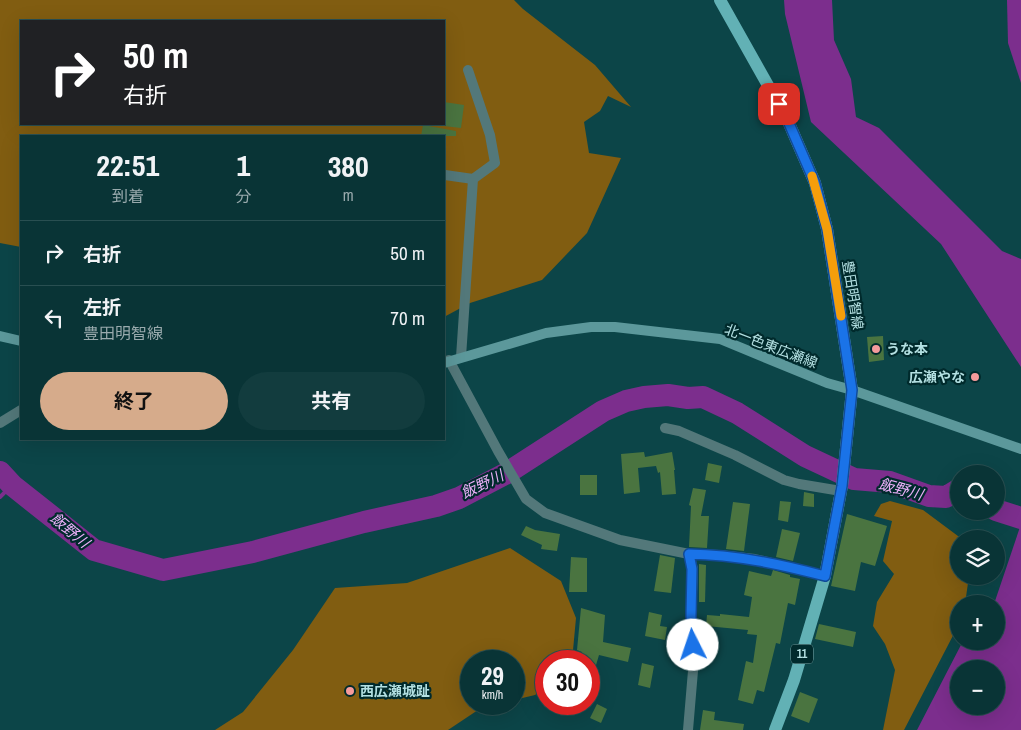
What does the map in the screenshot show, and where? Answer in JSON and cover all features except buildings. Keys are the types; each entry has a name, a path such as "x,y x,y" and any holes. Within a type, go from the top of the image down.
{"main road":[{"name":"豊田明智線","path":"720,0 788,121 815,183 827,229 852,390 841,488 825,576 794,680 775,730"},
{"name":"北一色東広瀬線","path":"446,362 546,334 591,327 615,327 720,339 827,383 852,390 1021,450"},
{"path":"0,336 20,341"}],"street":[{"path":"445,175 473,179 495,163 490,135 468,70"},
{"path":"462,357 473,179"},
{"path":"446,362 526,499 545,513 620,540 689,554 719,554 755,559 825,576"},
{"path":"0,423 16,412"},
{"path":"665,428 679,430 735,455 784,480 799,484 841,488"},
{"path":"688,730 694,659 691,616 692,569 689,554"}],"shaded area":[{"path":"0,0 514,0 595,65 631,107 608,96 600,111 584,122 589,153 621,158 587,233 542,280 470,303 445,316 445,135 20,135 20,247 0,243"},
{"path":"784,0 832,0 834,40 851,79 856,117 879,128 1002,251 1021,259 1021,367 941,244 811,122 785,14"},
{"path":"1007,0 1021,0 1021,83 1008,43"},
{"path":"890,501 923,510 950,530 950,585 968,585 966,595 950,595 950,641 904,730 883,730 895,670 885,644 873,626 877,602 894,574 883,561 892,521 874,516 881,504"},
{"path":"1021,524 1021,730 917,730 950,666 950,715 1005,715 1005,660 953,660 958,650 1005,650 1005,595 997,595 1000,585 1005,585 1005,571"},
{"path":"510,548 561,581 576,618 573,650 535,650 535,695 525,697 525,650 460,650 460,715 470,715 448,730 215,730 243,712 293,650 335,588 407,583"}],"waterway":[{"name":"飯野川","path":"0,472 12,485 94,550 163,570 253,552 364,522 436,506 459,498 507,473 603,411 626,401 644,397 668,395 688,398 703,397 737,413 805,456 854,479 890,482 929,496 946,497 950,495"},
{"path":"0,497 12,485"},
{"name":"飯野川","path":"1005,513 1021,518"}],"slow traffic":[{"path":"812,176 827,229 841,316"}],"place":[{"name":"うな本","path":"876,349"},
{"name":"広瀬やな","path":"975,377"},
{"name":"西広瀬城趾","path":"350,691"}],"route":[{"path":"693,645 691,616 692,569 689,554 719,554 755,559 825,576 842,486 852,390 827,229 815,183 779,104"}]}
